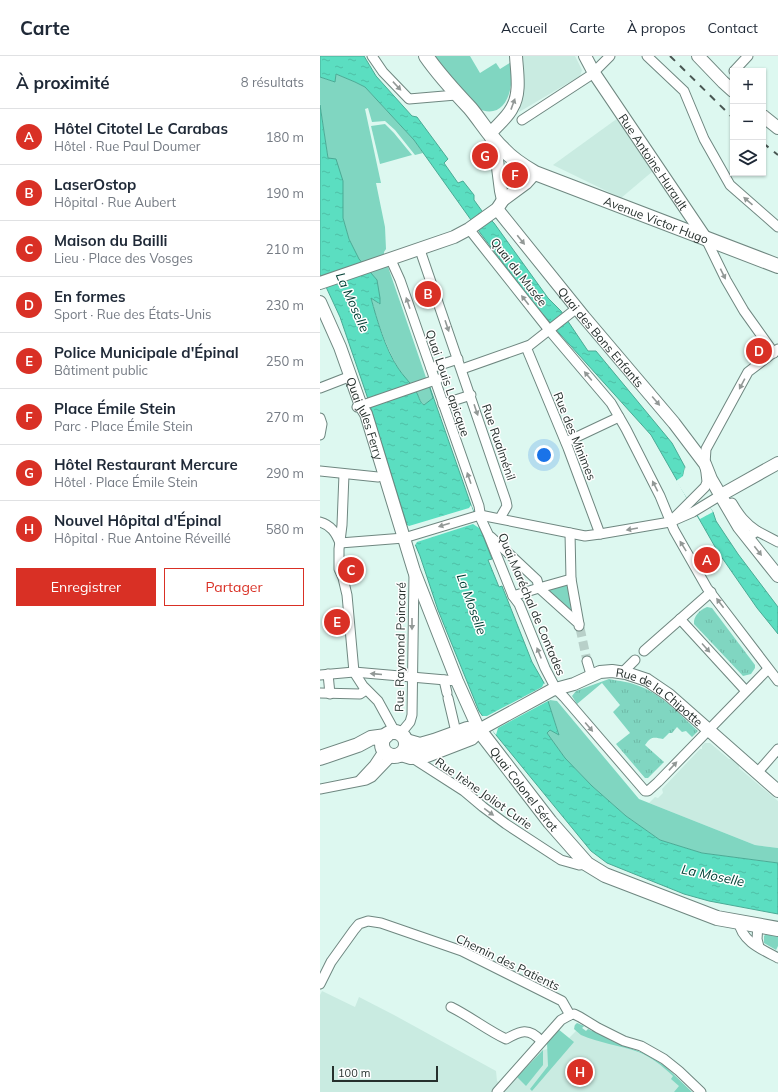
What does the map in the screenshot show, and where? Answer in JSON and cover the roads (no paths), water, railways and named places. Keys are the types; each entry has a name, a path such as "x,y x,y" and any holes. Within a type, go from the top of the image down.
{"main road":[{"name":"Avenue Victor Hugo","path":"426,56 435,70 502,148 516,161 535,173 778,266"},
{"path":"424,750 434,742 456,732 484,727"},
{"path":"320,758 358,745 371,738 424,750 471,738 484,727"},
{"name":"Quai Colonel Sérot","path":"484,727 550,822 587,864 605,875 692,910 717,918 778,929"}],"street":[{"path":"372,56 383,72 409,99 456,95"},
{"path":"500,205 500,187 496,152 490,134 507,115 515,102 518,86 516,56"},
{"name":"Rue Antoine Hurault","path":"584,56 706,239 726,280 744,311 776,351"},
{"path":"522,120 594,73 610,56"},
{"path":"647,56 684,91 704,139 730,185 778,227"},
{"path":"698,56 730,88"},
{"path":"736,68 748,56"},
{"path":"723,82 730,74"},
{"path":"766,118 778,128"},
{"path":"322,282 391,260 454,237 469,229 500,205 526,183 535,173"},
{"name":"Quai des Bons Enfants","path":"500,205 573,311 664,409 705,464 719,496 739,527 752,534 778,576"},
{"name":"Quai du Musée","path":"469,229 611,403 660,496 674,530 711,592 778,681"},
{"name":"Rue Rualménil","path":"420,250 463,371 506,501 507,506 500,518"},
{"name":"Quai Louis Lapicque","path":"391,260 400,280 431,368 433,380 479,506 478,515"},
{"name":"Quai Jules Ferry","path":"320,302 340,347 366,414 385,475 408,537"},
{"path":"463,371 530,345 573,311"},
{"name":"Rue des Minimes","path":"526,347 566,442 600,534"},
{"path":"670,522 705,487 707,482 705,464 706,449 748,372 776,351"},
{"path":"431,368 458,359"},
{"path":"320,388 351,376"},
{"path":"362,405 433,380"},
{"path":"443,404 471,395"},
{"path":"566,442 619,417"},
{"path":"320,418 322,424 320,435"},
{"path":"340,543 408,537 478,515 500,518 585,536 670,522 693,512 778,463"},
{"path":"320,471 378,477 385,475"},
{"path":"320,789 359,781 395,743 378,701 366,690 354,672 347,595 339,569 344,474"},
{"name":"Quai Maréchal de Contades","path":"478,515 488,534 513,596 519,604 545,668 552,690 564,697 645,791 648,791 658,782 710,728"},
{"path":"320,522 331,528 340,543"},
{"path":"488,534 537,580 539,588 579,626 571,579 570,533"},
{"path":"752,534 778,542"},
{"name":"Quai Colonel Sérot","path":"408,537 414,571 457,681 484,727"},
{"name":"Rue Raymond Poincaré","path":"395,743 410,722 412,715 414,571"},
{"path":"513,596 571,579"},
{"path":"644,651 711,592"},
{"path":"680,619 746,691"},
{"name":"Rue de la Chipotte","path":"552,690 589,666 628,666 655,676 678,694 710,728 759,770 778,782"},
{"name":"Rue de la Chipotte","path":"552,690 574,684 600,672 612,671 628,666"},
{"path":"710,728 768,669"},
{"path":"330,694 324,675 354,672 457,681"},
{"path":"444,680 456,732"},
{"path":"320,693 360,694 366,690"},
{"path":"484,727 552,690"},
{"name":"Rue Irène Joliot Curie","path":"395,743 464,790 483,807 506,824 562,860 579,864 587,864"},
{"path":"759,770 778,749"},
{"name":"Rue de la Chipotte","path":"759,770 778,792"},
{"name":"Chemin des Patients","path":"320,984 331,962 354,930 359,924 368,921 462,951 562,1001 570,1015"},
{"path":"739,922 740,930 745,936 759,947 778,958"},
{"path":"758,925 757,939 759,947"},
{"path":"451,1007 470,1016 489,1030 506,1039 520,1032 529,1032 541,1041"},
{"path":"497,1092 561,1020 574,1014 624,1041 641,1046 664,1059 701,1092"}],"water":[{"path":"320,56 364,56 376,76 412,116 417,117 448,159 444,163 458,183 463,181 474,195 474,200 482,211 494,223 548,298 561,311 588,351 596,351 672,443 685,467 683,476 713,512 716,521 738,554 778,607 778,634 757,608 718,552 651,435 535,305 481,234 414,140 365,87 336,74 335,82 320,77"},
{"name":"La Moselle","path":"320,105 328,158 336,159 343,181 343,218 349,239 359,259 377,280 380,304 371,298 382,334 393,360 424,405 433,398 427,379 471,505 492,559 488,560 499,587 502,586 532,662 544,683 559,735 550,730 547,733 565,758 592,786 626,816 660,840 702,853 778,863 778,914 709,901 684,894 607,863 591,851 496,735 479,711 438,610 420,556 407,525 368,399 340,317 320,274"}],"tunnel":[{"path":"580,628 587,661"}],"railway":[{"path":"670,56 730,115"},
{"path":"766,145 778,155"}],"place":[{"name":"Hôtel Restaurant Mercure","path":"485,156"},
{"name":"Place Émile Stein","path":"515,175"},
{"name":"LaserOstop","path":"428,294"},
{"name":"En formes","path":"759,351"},
{"name":"Hôtel Citotel Le Carabas","path":"707,560"},
{"name":"Maison du Bailli","path":"351,570"},
{"name":"Police Municipale d'Épinal","path":"337,622"},
{"name":"Nouvel Hôpital d'Épinal","path":"580,1072"}]}
